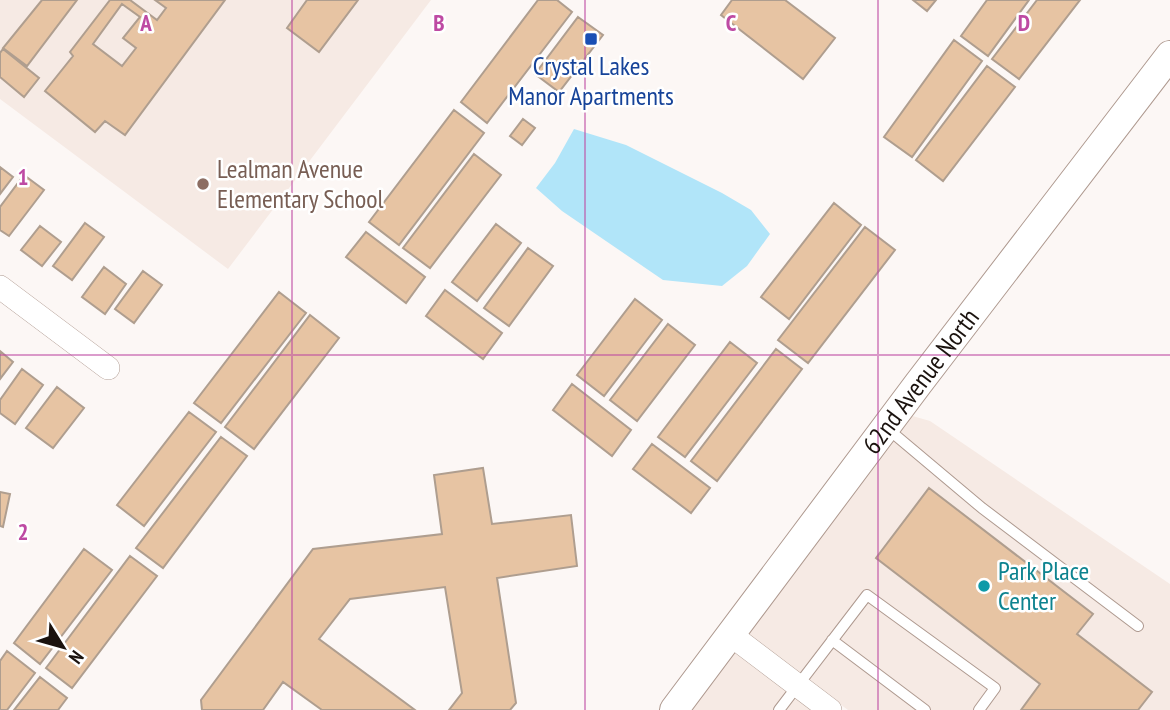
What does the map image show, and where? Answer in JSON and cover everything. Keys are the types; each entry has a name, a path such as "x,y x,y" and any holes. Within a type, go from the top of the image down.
{"street":[{"name":"62nd Avenue North","path":"674,710 1170,55"},
{"path":"0,287 108,368"},
{"path":"730,635 830,710"}],"lane":[{"path":"886,427 982,508 1138,626"},
{"path":"779,710 867,595 995,688 979,710"},
{"path":"832,640 925,710"}],"shaded area":[{"name":"Lealman Avenue Elementary School","path":"0,0 431,0 228,269 0,99"},
{"path":"909,415 930,421 1170,584 1170,710 848,710 746,634"},
{"path":"734,651 812,710 689,710"}],"water":[{"path":"574,129 626,145 722,193 751,210 770,234 747,266 722,286 663,280 562,211 536,188 555,163"}],"building":[{"path":"42,0 77,0 27,66 3,48"},
{"path":"110,0 130,0 157,20 166,8 155,0 225,0 125,135 105,121 95,132 45,91 73,56 70,52","holes":["122,4 140,17 123,38 136,48 122,66 93,44"]},
{"path":"307,0 358,0 319,52 287,28"},
{"path":"538,0 557,0 572,12 487,123 461,102"},
{"path":"732,0 785,0 835,38 803,79 721,15"},
{"path":"913,0 936,0 927,11"},
{"path":"987,0 1029,0 988,56 961,36"},
{"path":"1037,0 1080,0 1019,79 992,59"},
{"path":"578,17 603,35 559,92 535,74"},
{"path":"954,40 982,61 912,157 884,137"},
{"path":"3,49 39,78 24,97 0,77 0,53"},
{"path":"987,66 1015,87 943,181 916,160"},
{"path":"454,110 484,133 399,245 369,222"},
{"path":"523,119 535,128 522,145 510,136"},
{"path":"474,154 501,175 430,268 403,248"},
{"path":"0,167 13,177 0,194"},
{"path":"24,175 44,190 9,236 0,230 0,207"},
{"path":"834,203 861,225 789,319 761,297"},
{"path":"85,223 104,237 72,280 53,266"},
{"path":"496,224 521,243 477,301 452,282"},
{"path":"40,226 61,242 42,266 21,250"},
{"path":"865,227 895,250 808,363 778,340"},
{"path":"366,232 425,277 406,303 346,257"},
{"path":"528,248 553,266 509,326 484,308"},
{"path":"104,267 126,284 105,314 82,297"},
{"path":"143,271 162,285 134,323 115,309"},
{"path":"445,290 502,333 483,359 426,316"},
{"path":"279,292 306,313 221,423 194,403"},
{"path":"635,299 662,320 604,396 577,375"},
{"path":"310,315 339,338 254,449 225,427"},
{"path":"668,324 695,345 637,421 610,400"},
{"path":"730,342 757,363 685,457 658,437"},
{"path":"776,349 802,369 717,481 691,461"},
{"path":"0,351 13,362 0,379"},
{"path":"22,369 43,385 15,424 0,413 0,400"},
{"path":"572,384 631,430 612,456 553,410"},
{"path":"57,387 84,408 53,448 26,428"},
{"path":"189,412 216,432 144,526 117,505"},
{"path":"221,437 247,456 163,568 136,548"},
{"path":"652,444 710,488 691,513 633,469"},
{"path":"483,468 492,524 571,515 577,566 497,578 516,703 510,710 449,710 462,693 445,587 350,599 319,639 415,710 322,710 283,682 263,710 202,710 201,700 313,549 442,534 434,475"},
{"name":"Park Place Center","path":"929,488 1093,614 1077,634 1152,692 1138,710 1021,710 1040,684 876,558"},
{"path":"0,492 10,494 3,527 0,526"},
{"path":"84,549 112,570 40,664 14,643"},
{"path":"130,556 157,576 72,688 46,668"},
{"path":"7,651 35,673 7,710 0,710 0,661"},
{"path":"40,677 67,698 58,710 14,710"}],"place":[{"name":"Crystal Lakes Manor Apartments","path":"591,39"},
{"name":"Lealman Avenue Elementary School","path":"203,184"},
{"name":"Park Place Center","path":"984,586"}]}
